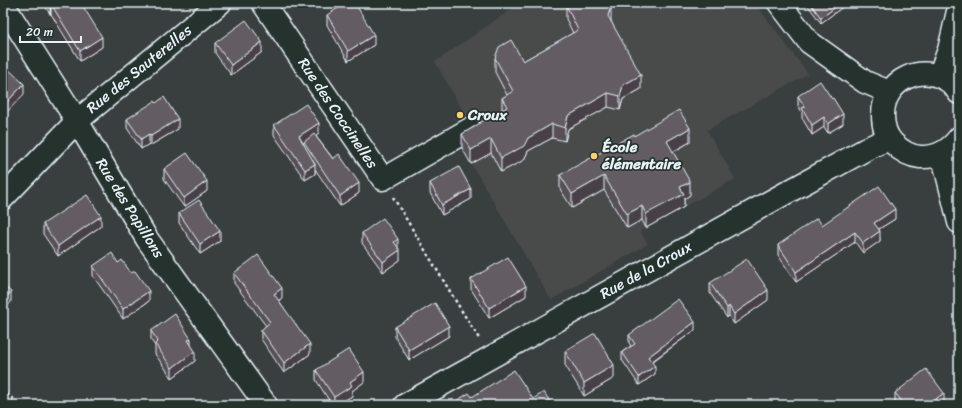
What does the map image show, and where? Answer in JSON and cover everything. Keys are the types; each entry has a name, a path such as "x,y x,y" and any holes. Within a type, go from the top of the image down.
{"street":[{"name":"Rue des Sauterelles","path":"3,198 77,120 220,3"},
{"name":"Rue des Coccinelles","path":"263,3 383,180 470,129"},
{"path":"779,3 809,42 865,82 889,92"},
{"name":"Rue des Papillons","path":"3,4 77,120 147,239 266,405"},
{"path":"939,76 949,50 959,7"},
{"path":"959,93 952,84 939,76 925,73 911,75 899,82 889,92 883,107 883,124 889,139 900,150 913,156 928,157 942,153 953,146 959,138"},
{"name":"Rue de la Croux","path":"405,405 775,199 872,146 889,139"},
{"path":"942,153 959,222"}],"path":[{"path":"383,180 491,357"},
{"path":"3,389 19,405"}],"shaded area":[{"name":"École élémentaire","path":"520,3 755,3 808,74 707,130 735,179 666,217 655,211 660,220 640,231 648,244 551,300 462,148 478,137 435,62"}],"building":[{"path":"49,3 81,3 102,37 80,51"},
{"path":"346,3 355,3 374,35 348,51 327,15"},
{"path":"570,3 601,3 602,6 611,6 608,16 641,75 623,85 620,96 608,93 568,116 565,128 552,124 528,138 524,146 501,158 491,139 471,150 462,134 507,107 502,98 513,91 495,58 499,47 511,40 523,61 578,30 566,5"},
{"path":"810,3 841,3 821,18"},
{"path":"246,20 262,42 231,65 215,43"},
{"path":"4,65 24,84 3,106 3,66"},
{"path":"820,81 843,114 828,124 824,117 812,125 802,108 805,107 798,96"},
{"path":"164,97 178,119 151,136 149,134 141,139 127,119"},
{"path":"306,104 319,123 299,136 315,164 305,170 274,125"},
{"path":"679,110 690,128 667,141 690,182 680,187 684,194 646,214 642,206 627,214 604,176 572,194 560,175 634,134 634,136"},
{"path":"314,134 333,159 339,154 359,183 340,196 304,142"},
{"path":"187,153 207,181 184,198 164,169"},
{"path":"459,167 471,189 442,205 430,183"},
{"path":"879,186 895,209 874,223 880,231 863,243 855,232 796,272 778,245 817,218 822,225"},
{"path":"87,195 101,216 58,246 43,224"},
{"path":"199,200 220,231 200,244 179,213"},
{"path":"383,218 398,239 394,242 400,250 383,262 362,233"},
{"path":"112,253 118,263 122,260 131,273 135,271 149,291 123,309 93,266"},
{"path":"258,255 282,288 274,294 310,344 284,363 261,330 270,322 234,273"},
{"path":"508,257 526,286 489,308 471,279"},
{"path":"747,259 768,290 734,314 729,306 727,308 710,283"},
{"path":"3,285 11,292 3,301"},
{"path":"678,299 695,322 648,357 655,366 639,377 622,352 635,344 629,335"},
{"path":"435,303 449,326 409,350 395,327"},
{"path":"175,314 191,339 188,340 195,351 172,368 155,344 158,341 151,331"},
{"path":"595,333 614,365 584,383 565,351"},
{"path":"349,349 364,372 350,382 352,386 334,397 316,370"},
{"path":"926,369 944,393 928,405 905,405 895,393"},
{"path":"514,370 533,399 544,392 552,405 454,405 453,403 469,393 472,397"}],"place":[{"name":"Croux","path":"460,115"},
{"name":"École élémentaire","path":"594,156"}]}
